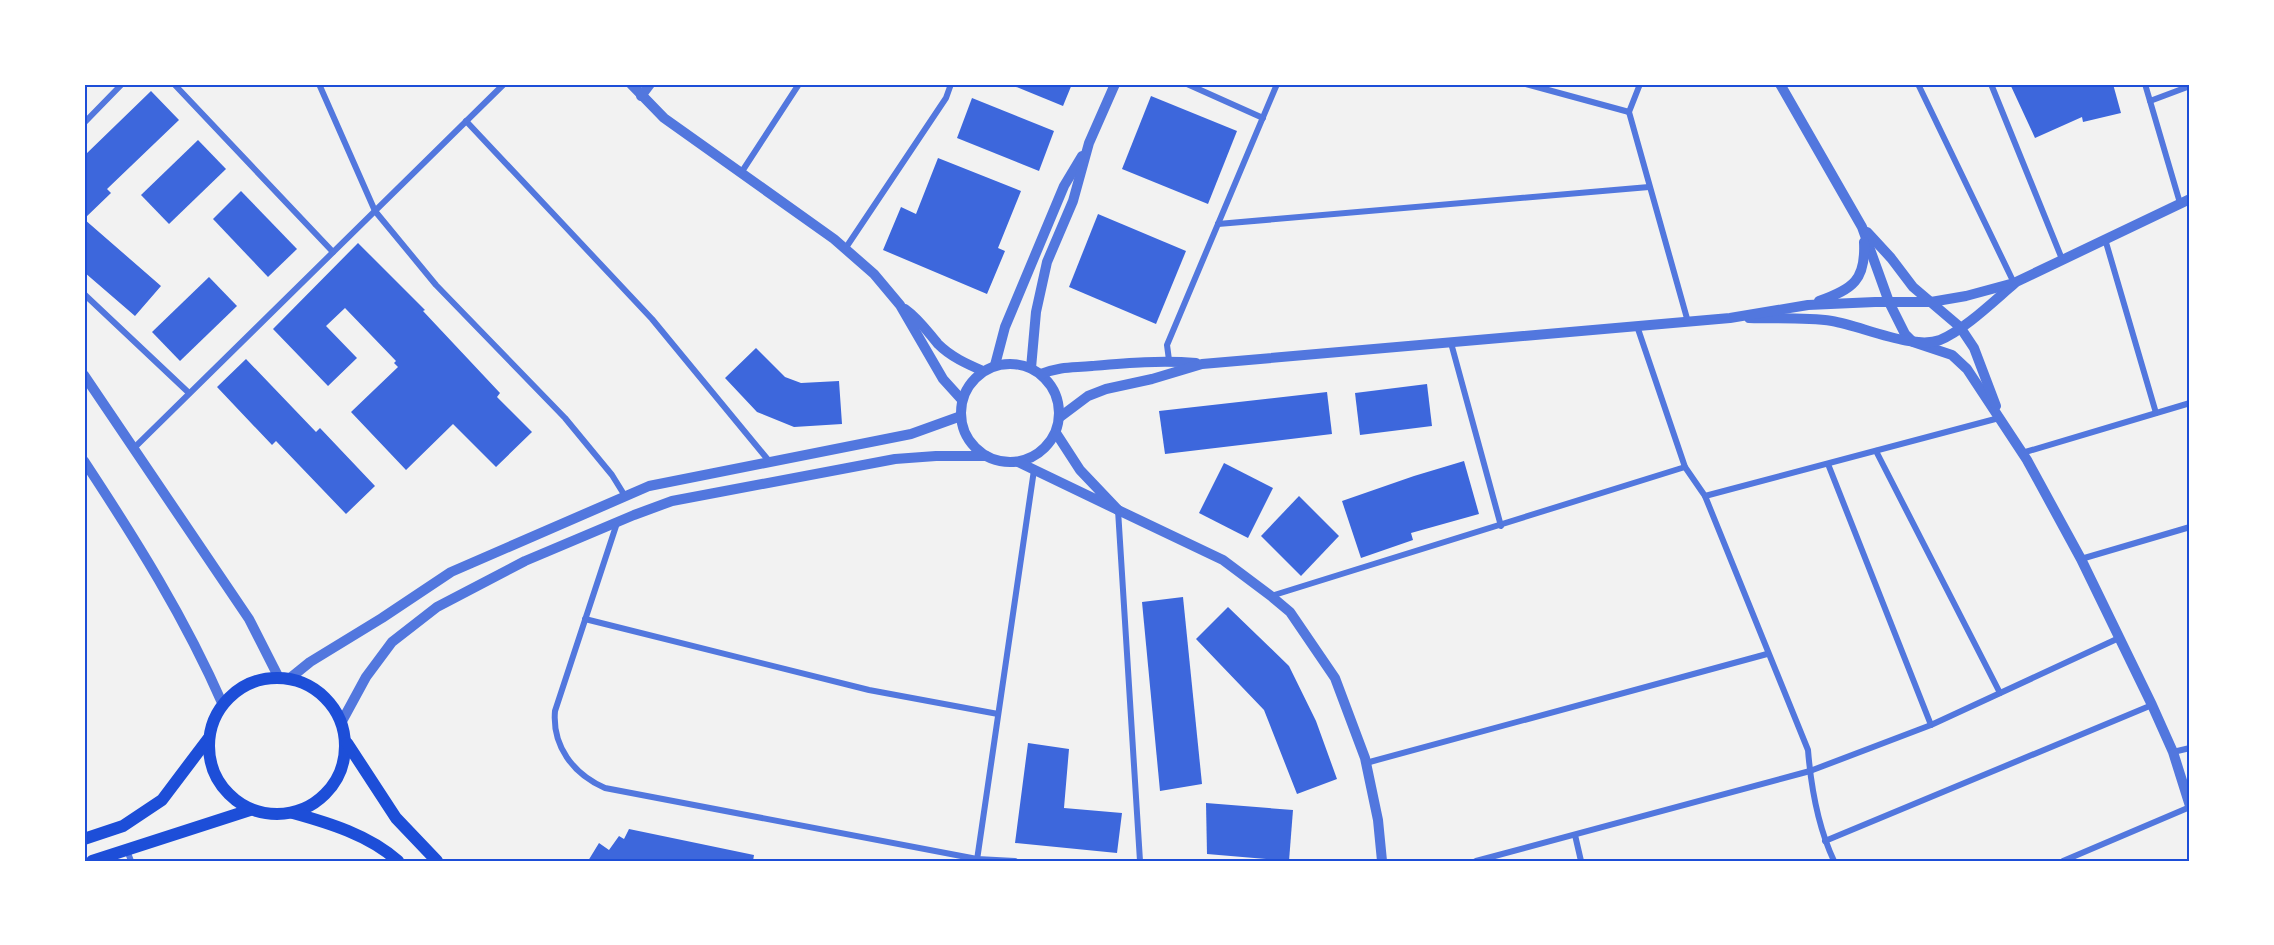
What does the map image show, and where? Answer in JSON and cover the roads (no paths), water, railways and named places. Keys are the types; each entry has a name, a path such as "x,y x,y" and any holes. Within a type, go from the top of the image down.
{"main road":[{"path":"347,743 341,769 330,790 313,804 293,813 271,815 250,810 232,798 218,781 210,761 208,739 212,719 226,699 244,686 266,678 284,679 311,687 329,702 341,723 347,743 396,818 437,861"},
{"path":"84,839 123,826 162,800 208,739"},
{"path":"93,861 129,855 250,810"},
{"path":"293,813 325,822 356,835 388,852 398,861"}],"street":[{"path":"84,123 122,84"},
{"path":"174,84 333,252"},
{"path":"319,84 375,211 436,285 565,418 612,475 625,496"},
{"path":"133,449 504,84"},
{"path":"631,84 664,118 834,239 874,274 900,305 943,379 962,400"},
{"path":"641,96 650,84"},
{"path":"741,174 799,84"},
{"path":"845,249 946,99 951,84"},
{"path":"995,366 1005,327 1064,186 1089,143 1115,84"},
{"path":"1187,84 1263,118"},
{"path":"1168,360 1167,345 1277,84"},
{"path":"1526,84 1629,112"},
{"path":"1640,84 1629,112 1688,322"},
{"path":"1780,84 1862,227 1889,302 1900,325 1913,342"},
{"path":"1918,84 2014,283"},
{"path":"1991,84 2062,259"},
{"path":"1041,374 1060,367 1168,360 1202,364 1730,318 1808,305 1931,302 1966,296 2014,283 2185,201 2145,84"},
{"path":"2150,101 2190,86"},
{"path":"466,121 652,319 769,461"},
{"path":"1031,368 1036,312 1047,262 1073,201 1089,143"},
{"path":"1218,224 1649,187"},
{"path":"1862,227 1891,258 1913,287 1960,327 1974,348 2000,418"},
{"path":"1808,305 1851,287 1862,273 1864,255 1862,227"},
{"path":"2105,239 2156,413"},
{"path":"1913,342 1941,340 1978,316 2014,283"},
{"path":"84,294 189,393"},
{"path":"900,305 918,318 939,345 959,361 983,371"},
{"path":"1730,318 1830,320 1859,326 1952,355 1967,369 2022,453 2081,559 2151,705 2173,752 2190,806 2063,861"},
{"path":"1637,326 1685,467 1705,496 1767,654 1808,750 1810,771 1825,841 1834,861"},
{"path":"1451,343 1501,526"},
{"path":"1011,363 1031,368 1041,374 1052,386 1059,401 1060,417 1056,433 1047,447 1034,457 1018,462 1002,462 986,456 973,446 965,432 961,416 962,400 969,385 983,371 995,366 1011,363"},
{"path":"1060,417 1088,396 1106,388 1152,379 1202,364"},
{"path":"84,375 249,619 284,679 451,572 649,486 911,434 961,416"},
{"path":"2022,453 2190,403"},
{"path":"1705,496 2000,418"},
{"path":"1056,433 1080,470 1118,510 1140,861"},
{"path":"1876,451 2000,693"},
{"path":"341,723 366,677 392,642 436,607 525,561 672,501 895,459 986,456"},
{"path":"84,461 160,580 201,654 223,705"},
{"path":"1018,462 1223,560 1290,612 1335,678 1366,764 1378,820 1382,861"},
{"path":"1828,464 1931,725"},
{"path":"1271,596 1685,467"},
{"path":"977,860 1034,470"},
{"path":"618,523 555,711 554,724 558,742 571,765 590,781 605,788 977,860 1015,861"},
{"path":"2081,559 2190,527"},
{"path":"585,618 869,690 998,714"},
{"path":"1476,861 1810,771 1931,725 2119,638"},
{"path":"1366,764 1767,654"},
{"path":"1825,841 2151,705"},
{"path":"2173,752 2190,748"},
{"path":"1575,835 1581,861"}]}
